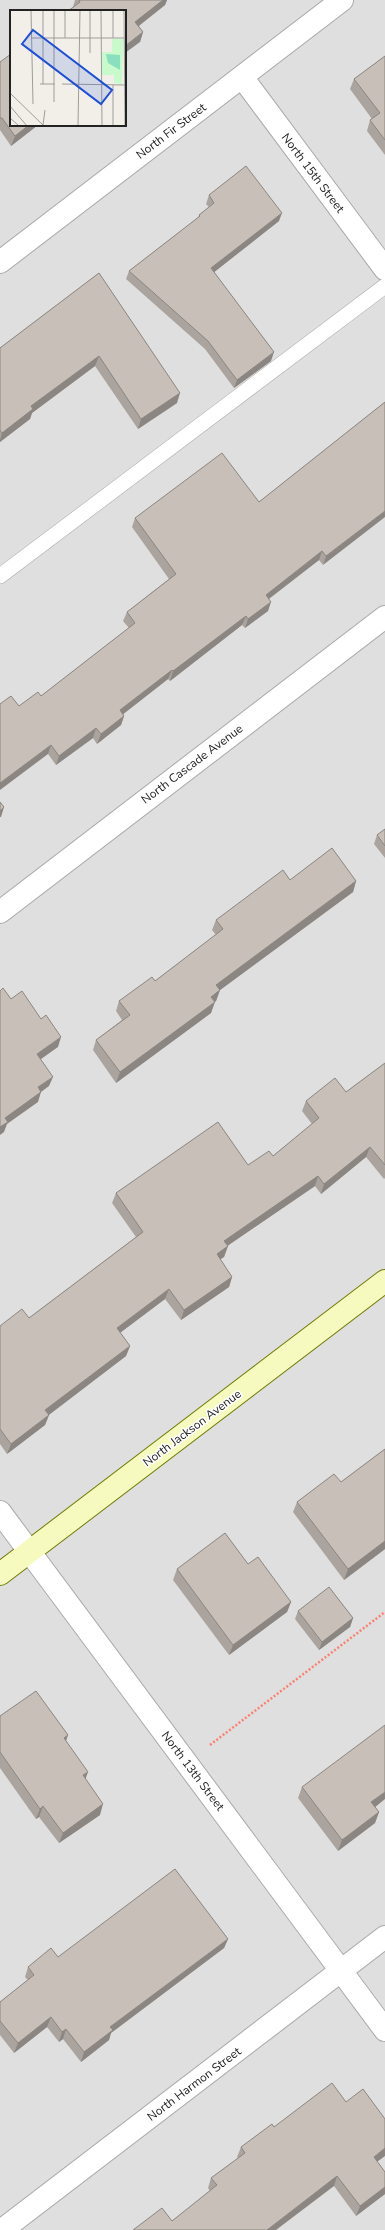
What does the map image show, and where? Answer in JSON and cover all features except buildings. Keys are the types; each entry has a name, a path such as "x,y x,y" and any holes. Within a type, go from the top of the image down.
{"main road":[{"name":"North Jackson Avenue","path":"0,1574 385,1281"}],"street":[{"name":"North Fir Street","path":"0,262 342,0"},
{"name":"North 15th Street","path":"242,77 385,269"},
{"name":"North Cascade Avenue","path":"0,912 385,617"},
{"name":"North 13th Street","path":"0,1512 385,2030"},
{"name":"North Harmon Street","path":"2,2230 385,1937"}],"lane":[{"path":"0,576 385,286"}],"path":[{"path":"186,1763 385,1612"}],"shaded area":[{"path":"0,0 385,0 385,2230 0,2230"}]}
